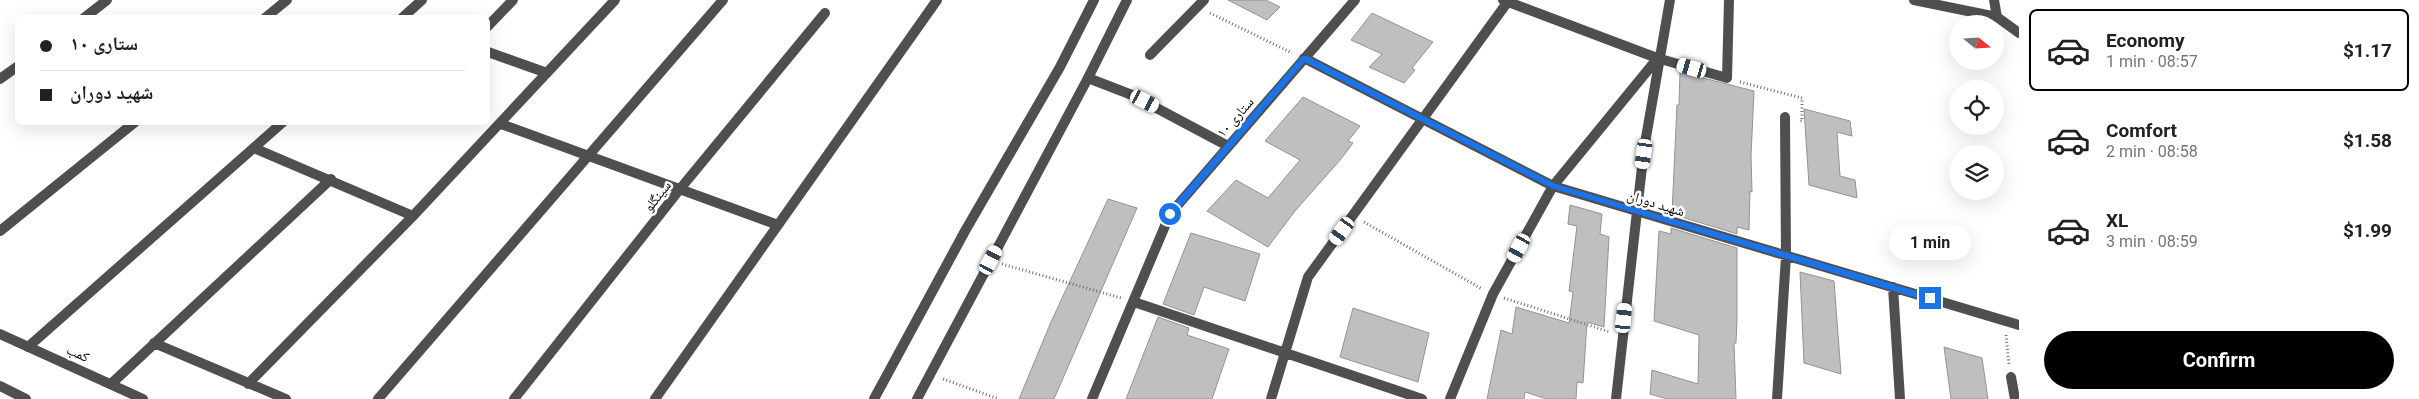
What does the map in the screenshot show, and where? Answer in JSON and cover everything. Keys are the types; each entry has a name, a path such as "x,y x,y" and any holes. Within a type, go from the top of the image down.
{"street":[{"path":"88,15 107,0"},
{"path":"269,15 287,0"},
{"path":"405,15 422,0"},
{"path":"490,24 513,0"},
{"path":"248,384 501,124 615,0"},
{"path":"378,399 723,0"},
{"path":"655,399 936,2 924,0"},
{"path":"874,399 965,231 1060,67 1094,0"},
{"path":"917,399 1088,78 1127,0"},
{"name":"ستاری ۱۰","path":"1092,399 1170,214 1355,0"},
{"path":"1616,399 1636,211 1657,58 1670,0"},
{"path":"1271,399 1308,277 1507,1 1657,58 1728,78 1729,0"},
{"path":"1914,0 1987,15"},
{"path":"1994,0 1997,15"},
{"path":"1150,55 1200,3"},
{"name":"سینگلو","path":"514,399 680,189 825,12"},
{"path":"2004,22 2019,33"},
{"path":"490,53 547,73"},
{"name":"شهید دوران","path":"1304,58 1553,186 2019,325"},
{"path":"1450,399 1493,294 1553,186 1657,58"},
{"path":"0,79 15,68"},
{"path":"1088,78 1132,95 1228,146"},
{"path":"1777,399 1786,256 1785,117"},
{"path":"501,124 589,154 778,225"},
{"path":"0,231 131,125"},
{"path":"28,347 280,125"},
{"path":"254,148 331,179 413,216"},
{"path":"111,384 331,179"},
{"path":"1893,287 1900,399"},
{"path":"1134,302 1422,399"},
{"name":"کمب","path":"0,334 143,399"},
{"path":"154,343 286,399"},
{"path":"2011,377 2015,399"},
{"path":"0,386 26,399"}],"path":[{"path":"1200,3 1304,58"},
{"path":"1728,78 1802,98 1802,121 1785,117"},
{"path":"1353,216 1493,294 1623,336"},
{"path":"991,260 1134,302"},
{"path":"2005,321 2011,377"},
{"path":"930,374 999,399"}],"building":[{"path":"1228,0 1266,0 1280,7 1267,20"},
{"path":"1372,13 1433,42 1412,68 1415,70 1404,83 1369,67 1382,54 1351,40"},
{"path":"1680,72 1754,91 1751,156 1752,192 1750,191 1749,230 1737,227 1737,234 1672,214"},
{"path":"1303,97 1360,126 1348,141 1353,143 1341,159 1295,211 1268,247 1207,211 1236,180 1268,198 1300,160 1265,141"},
{"path":"1804,109 1850,121 1852,136 1837,132 1840,176 1855,180 1857,198 1809,185"},
{"path":"1108,199 1137,208 1054,399 1019,399 1051,322"},
{"path":"1570,205 1602,214 1600,234 1609,237 1604,327 1587,322 1583,383 1577,382 1576,399 1547,399 1525,392 1524,399 1487,399 1501,330 1512,334 1516,307 1569,323 1573,292 1569,291 1577,226 1568,224"},
{"path":"1671,228 1737,248 1737,319 1736,343 1734,343 1736,399 1667,399 1650,394 1652,370 1698,384 1699,335 1654,321 1659,231 1671,234"},
{"path":"1191,233 1260,254 1245,301 1204,287 1194,315 1163,304"},
{"path":"1800,272 1834,281 1841,374 1804,363"},
{"path":"1353,308 1429,333 1418,382 1340,357"},
{"path":"1158,317 1189,328 1187,335 1229,349 1212,399 1126,399"},
{"path":"1944,347 1982,358 1988,399 1951,399"}],"route":[{"path":"1170,214 1304,58 1553,186 1930,298"}]}
